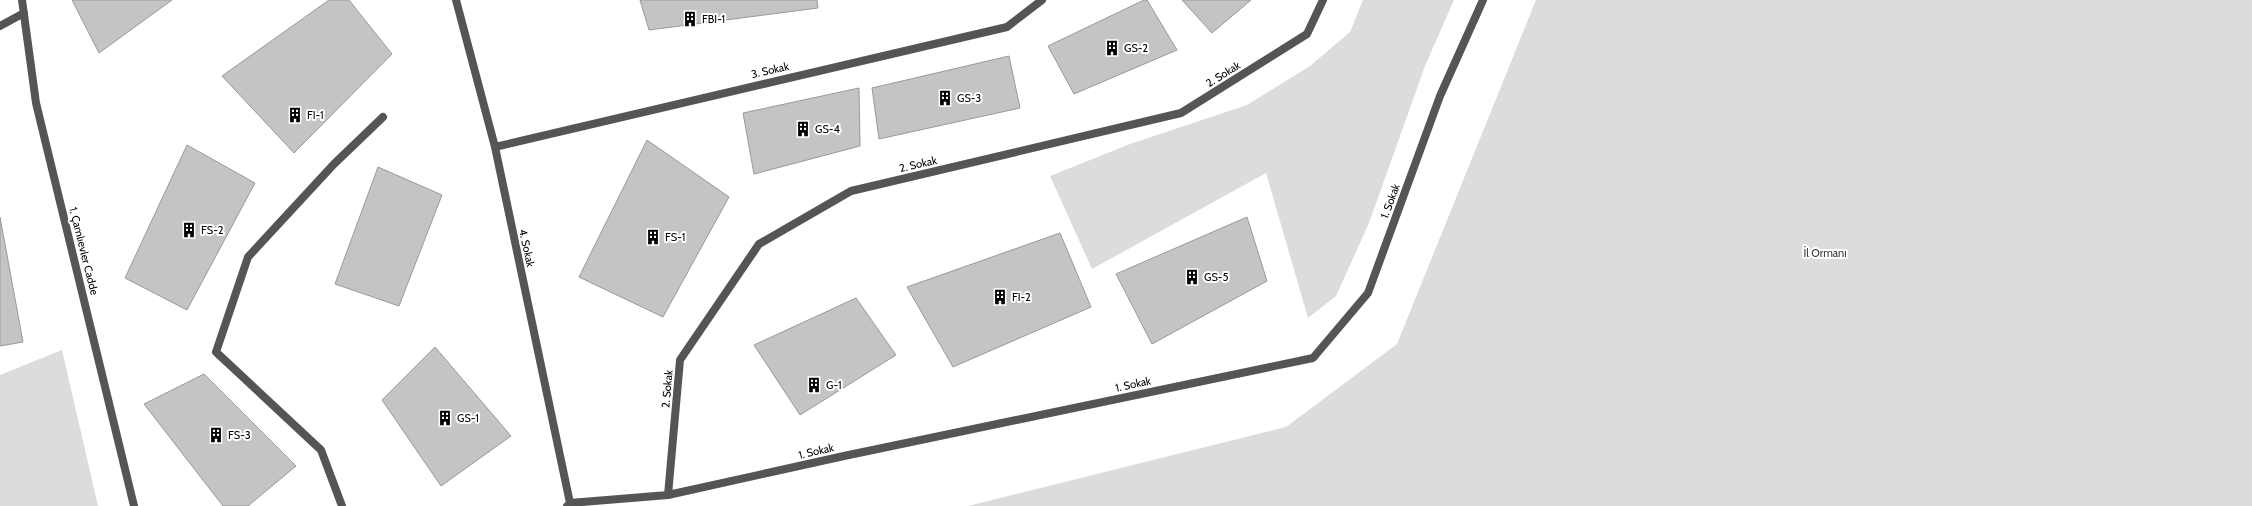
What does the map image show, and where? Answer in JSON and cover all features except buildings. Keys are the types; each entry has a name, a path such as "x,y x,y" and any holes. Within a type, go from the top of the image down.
{"street":[{"name":"1. Çamlıevler Cadde","path":"22,0 36,103 134,506"},
{"name":"4. Sokak","path":"456,0 495,147 568,505"},
{"name":"3. Sokak","path":"495,147 1007,27 1042,0"},
{"name":"2. Sokak","path":"668,495 680,360 759,244 851,191 1181,113 1307,34 1323,0"},
{"name":"1. Sokak","path":"568,505 668,495 844,456 1313,358 1368,294 1440,96 1483,0"},
{"path":"0,26 24,13"},
{"path":"342,506 321,450 216,352 248,257 334,164 383,117"}],"green space":[{"path":"1363,0 1454,0 1425,66 1369,223 1336,296 1308,318 1266,173 1092,269 1050,176 1130,144 1247,105 1310,66 1350,32"},
{"name":"İl Ormanı","path":"1536,0 2252,0 2252,506 968,506 1286,427 1397,344"},
{"path":"62,350 98,506 0,506 0,375"}],"place":[{"name":"FBI-1","path":"690,19"},
{"name":"GS-2","path":"1112,48"},
{"name":"GS-3","path":"945,98"},
{"name":"FI-1","path":"295,115"},
{"name":"GS-4","path":"803,129"},
{"name":"FS-2","path":"189,230"},
{"name":"FS-1","path":"653,237"},
{"name":"GS-5","path":"1192,277"},
{"name":"FI-2","path":"1000,297"},
{"name":"G-1","path":"814,385"},
{"name":"GS-1","path":"445,418"},
{"name":"FS-3","path":"216,435"}]}
